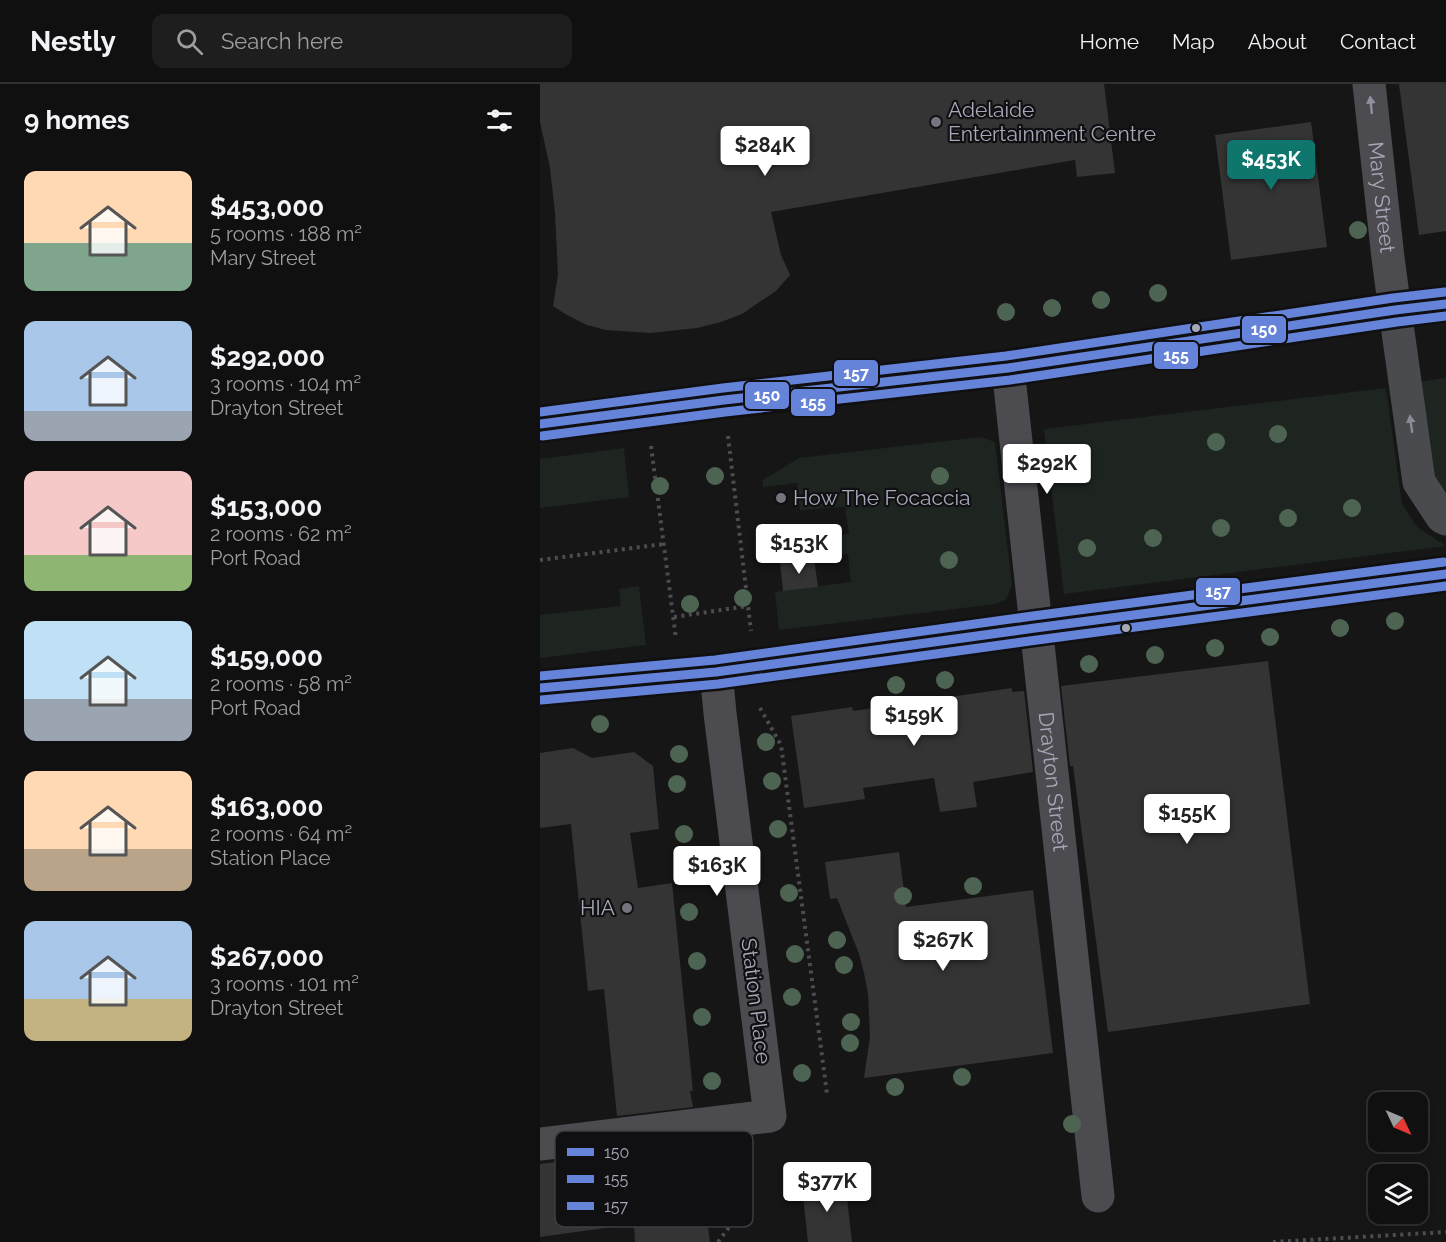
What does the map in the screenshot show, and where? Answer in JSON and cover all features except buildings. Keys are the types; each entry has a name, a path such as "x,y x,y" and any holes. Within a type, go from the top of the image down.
{"highway":[{"path":"540,424 724,400 1008,368 1446,304"},
{"path":"1395,310 1419,482 1442,517 1446,519"},
{"path":"540,688 716,672 1446,574"}],"street":[{"name":"Mary Street","path":"1369,84 1395,310"},
{"name":"Drayton Street","path":"1008,368 1098,1196"},
{"name":"Station Place","path":"647,1131 770,1116 716,672"},
{"name":"Station Place","path":"540,1144 555,1142"}],"path":[{"path":"728,436 751,631"},
{"path":"651,445 676,639"},
{"path":"540,561 664,544"},
{"path":"674,616 748,606"},
{"path":"760,708 781,745 827,1094"},
{"path":"718,1242 729,1227"},
{"path":"1274,1242 1446,1232"}],"shaded area":[{"path":"1446,378 1446,502 1431,481 1417,382"},
{"path":"1386,388 1402,504 1417,527 1446,546 1064,594 1044,429"},
{"path":"980,437 995,442 1012,585 1006,599 996,604 779,630 775,592 851,582 848,554 772,563 771,552 827,544 825,537 849,534 845,507 800,510 797,483 763,487 763,480 799,458"},
{"path":"624,448 629,497 540,508 540,459"},
{"path":"639,586 646,645 540,658 540,615 621,606 619,589"}],"transit line":[{"name":"157","path":"540,412 723,388 1006,356 1445,292"},
{"name":"150","path":"540,424 724,400 1008,368 1446,304"},
{"name":"155","path":"542,436 725,412 1010,380 1446,316"},
{"name":"157","path":"540,676 715,660 1444,562"},
{"name":"150","path":"540,688 716,672 1446,574"},
{"name":"155","path":"541,700 718,684 1446,586"}],"place":[{"name":"Adelaide Entertainment Centre","path":"936,122"},
{"name":"How The Focaccia","path":"781,498"},
{"name":"HIA","path":"627,908"}]}
